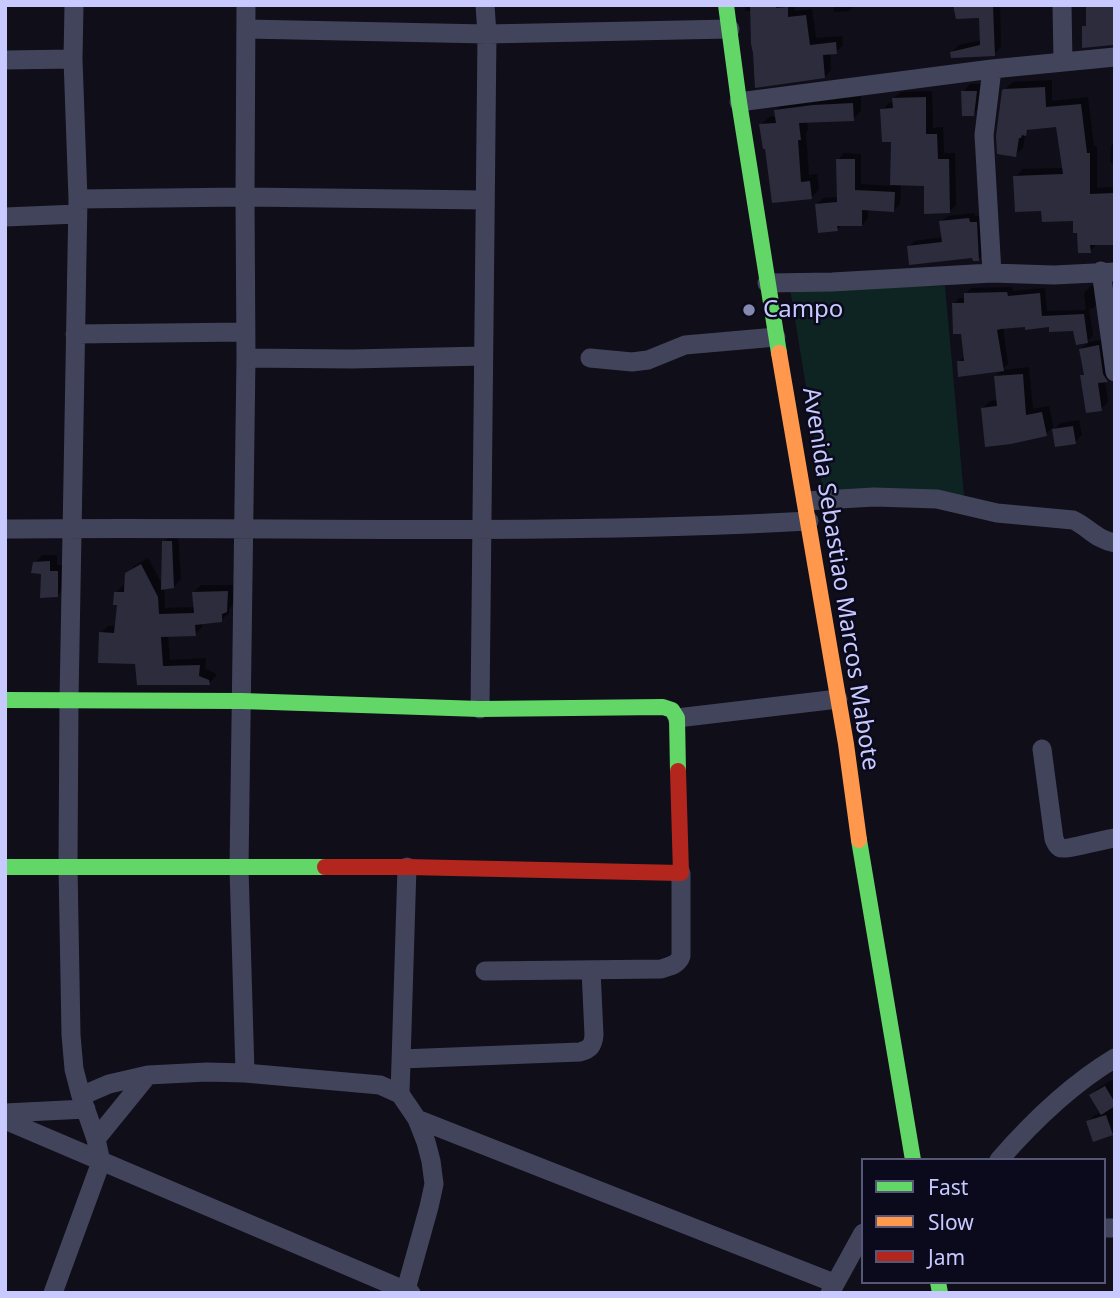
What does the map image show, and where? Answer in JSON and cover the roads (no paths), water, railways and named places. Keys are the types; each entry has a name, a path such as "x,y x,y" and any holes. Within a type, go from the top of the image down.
{"street":[{"path":"53,1293 101,1162 74,1069 71,1035 69,700 77,206 74,5"},
{"path":"245,1073 239,868 246,358 247,5"},
{"path":"480,709 487,34 485,5"},
{"name":"Avenida Sebastiao Marcos Mabote","path":"726,5 767,282 806,501 912,1158"},
{"path":"1062,5 1063,62"},
{"path":"246,29 487,34 730,29"},
{"path":"739,102 992,69 1115,57"},
{"path":"5,60 73,59"},
{"path":"992,69 984,135 992,273"},
{"path":"5,218 77,206 245,197 485,200"},
{"path":"767,282 832,282 992,273 1054,275 1108,271 1115,372"},
{"path":"75,334 246,332"},
{"path":"590,358 632,362 685,345 776,337"},
{"path":"246,358 483,356"},
{"path":"806,501 874,497 937,499 997,513 1073,520 1103,540 1115,542"},
{"path":"5,529 481,530 719,526 809,521"},
{"path":"677,718 838,699"},
{"path":"5,700 242,701 480,709 663,707 672,710 677,718 681,873 679,962 661,969 485,971"},
{"path":"1042,749 1057,846 1061,848 1115,838"},
{"path":"5,867 407,867 681,873"},
{"path":"400,1094 407,867"},
{"path":"401,1059 589,1050 594,1035 591,970"},
{"path":"1001,1158 1045,1111 1085,1078 1115,1058"},
{"path":"5,1113 83,1103 109,1084 148,1076 207,1072 245,1073 380,1085 400,1094 417,1119 431,1161 434,1184 408,1292 5,1121"},
{"path":"96,1139 148,1076"},
{"path":"417,1119 832,1288 861,1237"}],"place":[{"name":"Campo","path":"749,310"}]}
